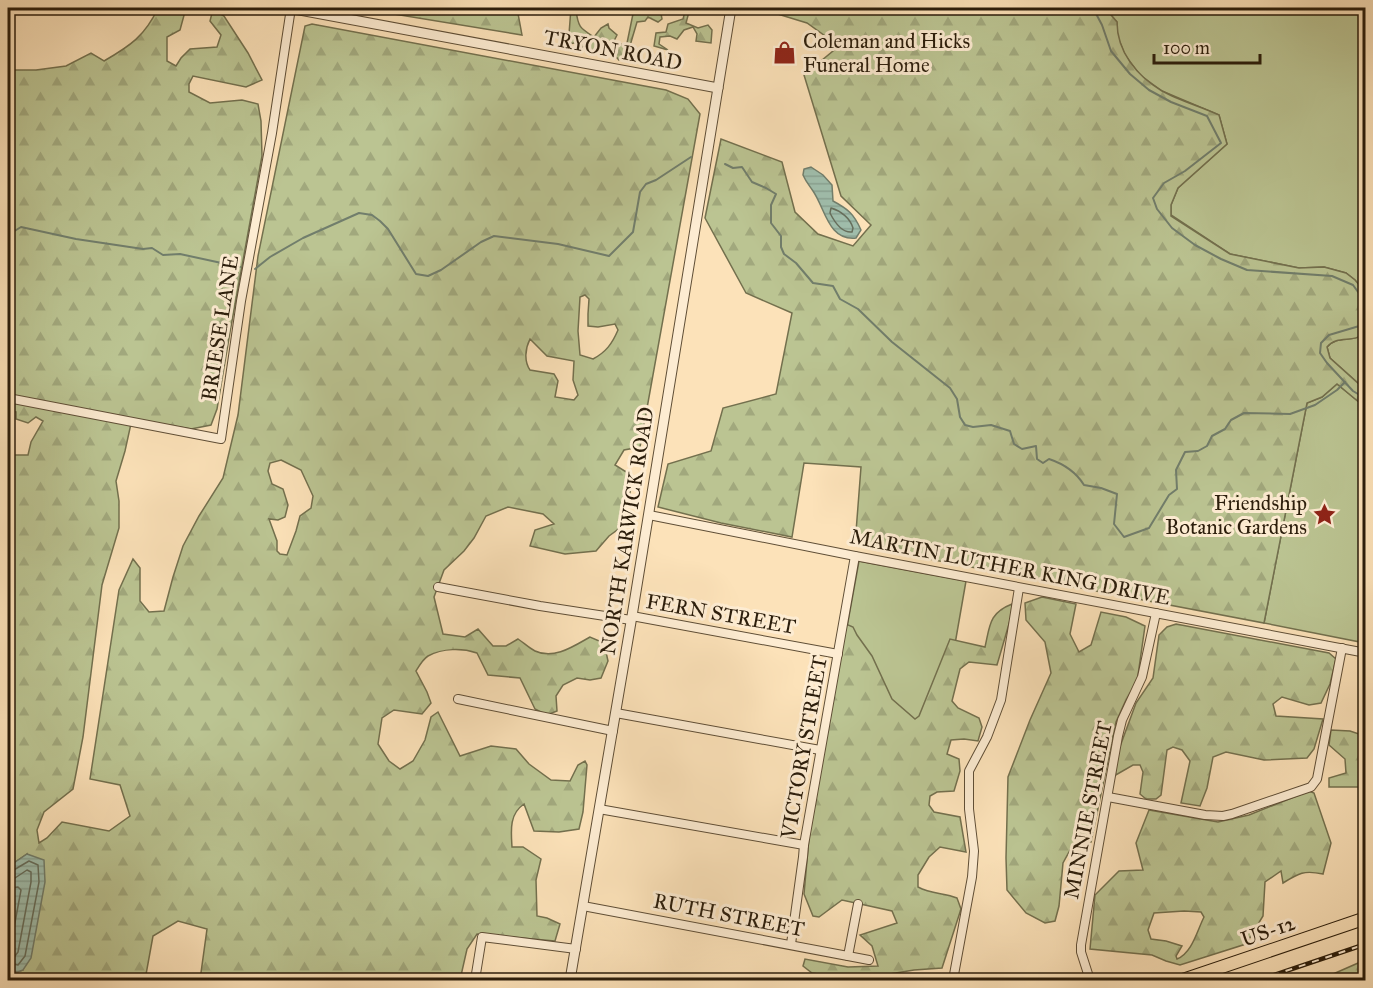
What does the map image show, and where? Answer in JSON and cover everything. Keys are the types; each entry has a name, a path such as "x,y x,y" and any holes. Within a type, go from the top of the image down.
{"main road":[{"name":"US-12","path":"1183,981 1365,918"}],"street":[{"name":"TRYON ROAD","path":"290,8 718,87"},
{"name":"BRIESE LANE","path":"8,398 221,439 241,301 273,133 290,8"},
{"name":"NORTH KARWICK ROAD","path":"570,981 632,618 731,8"},
{"name":"MARTIN LUTHER KING DRIVE","path":"649,515 1019,588 1365,652"},
{"name":"VICTORY STREET","path":"790,944 804,845 855,556"},
{"name":"FERN STREET","path":"438,587 540,606 632,618 838,654"},
{"path":"953,981 972,877 974,851 969,809 969,771 987,737 1001,700 1019,588"},
{"name":"MINNIE STREET","path":"1090,981 1081,945 1122,720 1142,677 1156,613"},
{"path":"1108,797 1205,815 1223,816 1311,787 1317,779 1342,648"},
{"path":"458,699 613,731"},
{"path":"616,713 820,750"},
{"path":"599,809 804,845"},
{"path":"848,956 858,904"},
{"name":"RUTH STREET","path":"583,906 869,960"},
{"path":"475,981 482,937 576,949"}],"green space":[{"path":"158,8 186,8 180,30 167,37 167,61 176,66 190,49 217,47 221,35 210,21 213,9 224,16 262,80 246,87 193,76 189,84 189,92 210,103 242,100 258,104 262,156 217,409 211,425 191,429 132,419 116,481 119,528 102,585 83,737 73,789 44,812 37,830 39,843 62,822 109,831 130,816 120,785 90,779 119,590 133,559 140,568 140,601 149,612 164,611 183,546 223,478 238,415 258,256 305,26 312,24 666,90 688,99 700,114 640,447 624,450 615,465 631,475 624,525 609,536 596,551 565,554 530,546 535,530 554,524 543,514 508,507 486,516 464,551 444,570 434,597 443,634 465,637 478,629 493,646 506,646 518,639 535,651 549,654 564,651 590,637 604,643 608,661 601,678 590,680 577,678 563,685 556,696 557,711 547,715 535,709 520,678 488,675 477,653 465,650 446,650 428,656 416,671 431,703 422,714 394,710 382,718 378,744 389,761 400,769 413,761 425,740 431,717 438,712 460,756 491,746 516,749 529,764 551,780 570,781 578,765 585,761 587,765 583,812 579,829 559,832 534,831 524,804 519,808 512,823 512,847 523,847 541,859 536,880 537,916 560,924 555,941 477,934 467,949 460,980 200,980 207,929 178,921 153,936 145,980 18,980 18,976 8,974 8,968 15,972 23,970 27,854 8,867 8,452 14,455 28,455 31,442 43,421 36,417 28,423 16,419 16,412 8,411 8,70 36,70 66,66 91,53 104,61 136,39","holes":["585,295 589,299 588,326 615,324 618,330 608,347 593,359 580,355 578,331 580,297","530,339 547,356 574,361 573,380 578,395 574,400 555,397 558,381 554,374 530,370 526,351","281,460 301,470 313,496 311,508 300,516 287,555 277,551 277,541 269,519 278,520 285,517 288,505 283,489 272,484 268,471 270,463"]},
{"path":"370,8 517,8 522,35 369,10"},
{"path":"571,8 579,8 576,10 580,26 594,37 601,28 608,24 617,35 613,43 620,43 626,48 634,9 643,11 646,8 660,8 662,19 658,22 648,17 645,21 637,22 629,56 619,60 609,49 597,44 595,49 586,52 579,42 563,43 569,34"},
{"path":"686,8 690,8 686,23 698,28 708,25 712,30 711,43 696,41 697,34 693,27 684,30 677,39 670,36 660,37 659,44 668,50 654,46 656,33 666,32 668,24 683,19"},
{"path":"758,8 1105,8 1117,22 1121,43 1130,62 1144,78 1168,94 1219,115 1227,144 1178,188 1171,205 1171,216 1230,254 1299,268 1324,267 1346,273 1365,292 1365,333 1356,338 1336,341 1327,347 1330,358 1365,387 1365,406 1337,384 1322,397 1307,403 1264,623 855,545 861,467 804,463 792,537 721,523 658,507 668,464 711,451 723,408 776,394 792,313 746,293 705,218 721,139 782,162 795,212 818,234 853,246 871,225 841,196 804,75 839,46 807,23"},
{"path":"1105,8 1365,8 1365,292 1346,273 1324,267 1299,268 1230,254 1171,215 1171,205 1178,188 1227,144 1219,115 1162,91 1140,75 1125,55 1117,35 1117,22"},
{"path":"1365,333 1365,387 1330,358 1327,347 1336,341 1355,338"},
{"name":"Friendship Botanic Gardens","path":"1337,384 1365,406 1365,643 1264,623 1307,403 1322,397"},
{"path":"859,561 966,581 940,730 832,710"},
{"path":"1042,597 1076,604 1070,634 1079,652 1091,645 1101,612 1126,617 1145,626 1137,682 1116,722 1091,842 1074,843 1063,863 1059,906 1055,921 1045,923 1026,913 1007,890 1006,858 1008,777 1051,673 1045,642 1026,620 1025,603"},
{"path":"1012,604 1011,617 997,665 969,662 960,669 952,701 958,708 979,718 982,727 978,741 951,740 947,754 959,759 960,771 954,791 937,792 930,796 929,805 934,812 960,817 966,852 940,847 929,857 918,875 918,887 957,898 961,909 942,968 853,980 812,973 803,966 805,959 848,967 878,966 872,946 860,935 897,923 892,911 842,900 819,917 813,916 804,894 809,838 846,624 853,627 872,656 892,699 915,719 919,716 950,639 985,647 995,616"},
{"path":"1176,624 1329,653 1336,659 1330,684 1321,703 1309,705 1282,697 1273,704 1276,716 1323,719 1314,749 1307,758 1264,760 1226,752 1213,757 1207,788 1200,806 1181,803 1190,761 1182,750 1173,747 1167,750 1161,795 1156,799 1146,799 1140,794 1143,772 1140,765 1133,765 1114,776 1118,752 1136,703 1153,678 1159,635 1167,627"},
{"path":"1331,730 1350,731 1365,736 1365,782 1361,787 1329,787 1329,778 1346,773 1345,759 1329,745"},
{"path":"1309,791 1314,793 1331,843 1323,874 1302,873 1283,883 1281,871 1265,882 1263,916 1246,944 1180,965 1152,955 1090,949 1095,895 1119,871 1143,870 1136,843 1149,810 1218,822 1249,815","holes":["1201,912 1204,917 1194,941 1187,952 1177,959 1176,956 1182,946 1151,939 1148,930 1154,913"]},
{"path":"1365,960 1365,980 1304,980 1324,978"}],"water":[{"path":"811,167 832,185 833,201 847,209 856,220 861,230 856,238 847,238 839,234 828,222 803,175 804,169"},
{"path":"27,854 44,860 45,882 31,958 23,970 18,972 8,968 8,867"}],"waterway":[{"path":"1093,8 1111,51 1130,74 1149,90 1171,102 1207,116 1221,143 1185,171 1164,183 1153,198 1157,209 1172,228 1195,245 1247,270 1332,276 1353,285 1366,303"},
{"path":"255,269 270,257 303,238 359,213 372,215 388,229 416,274 428,276 441,270 481,242 494,236 558,244 609,256 633,232 640,192 646,184 691,157"},
{"path":"725,164 733,168 742,167 752,182 776,194 771,205 771,223 781,236 781,247 784,254 796,263 813,283 833,286 840,299 858,309 892,342 950,388 957,399 960,417 965,425 973,427 991,425 1010,431 1014,444 1022,449 1036,446 1037,459 1043,463 1049,459 1054,461 1073,472 1084,485 1117,494 1114,524 1124,537 1149,528 1169,495 1177,489 1176,470 1185,452 1198,451 1207,446 1212,436 1225,429 1231,420 1244,413 1290,414 1315,405 1345,382"},
{"path":"8,235 21,227 76,239 143,249 152,248 163,255 180,254 240,267"},
{"path":"1366,324 1329,335 1321,343 1320,353 1353,391 1366,399"}],"railway":[{"path":"1259,980 1366,944"}],"place":[{"name":"Coleman and Hicks Funeral Home","path":"785,53"},
{"name":"Friendship Botanic Gardens","path":"1325,515"}]}
